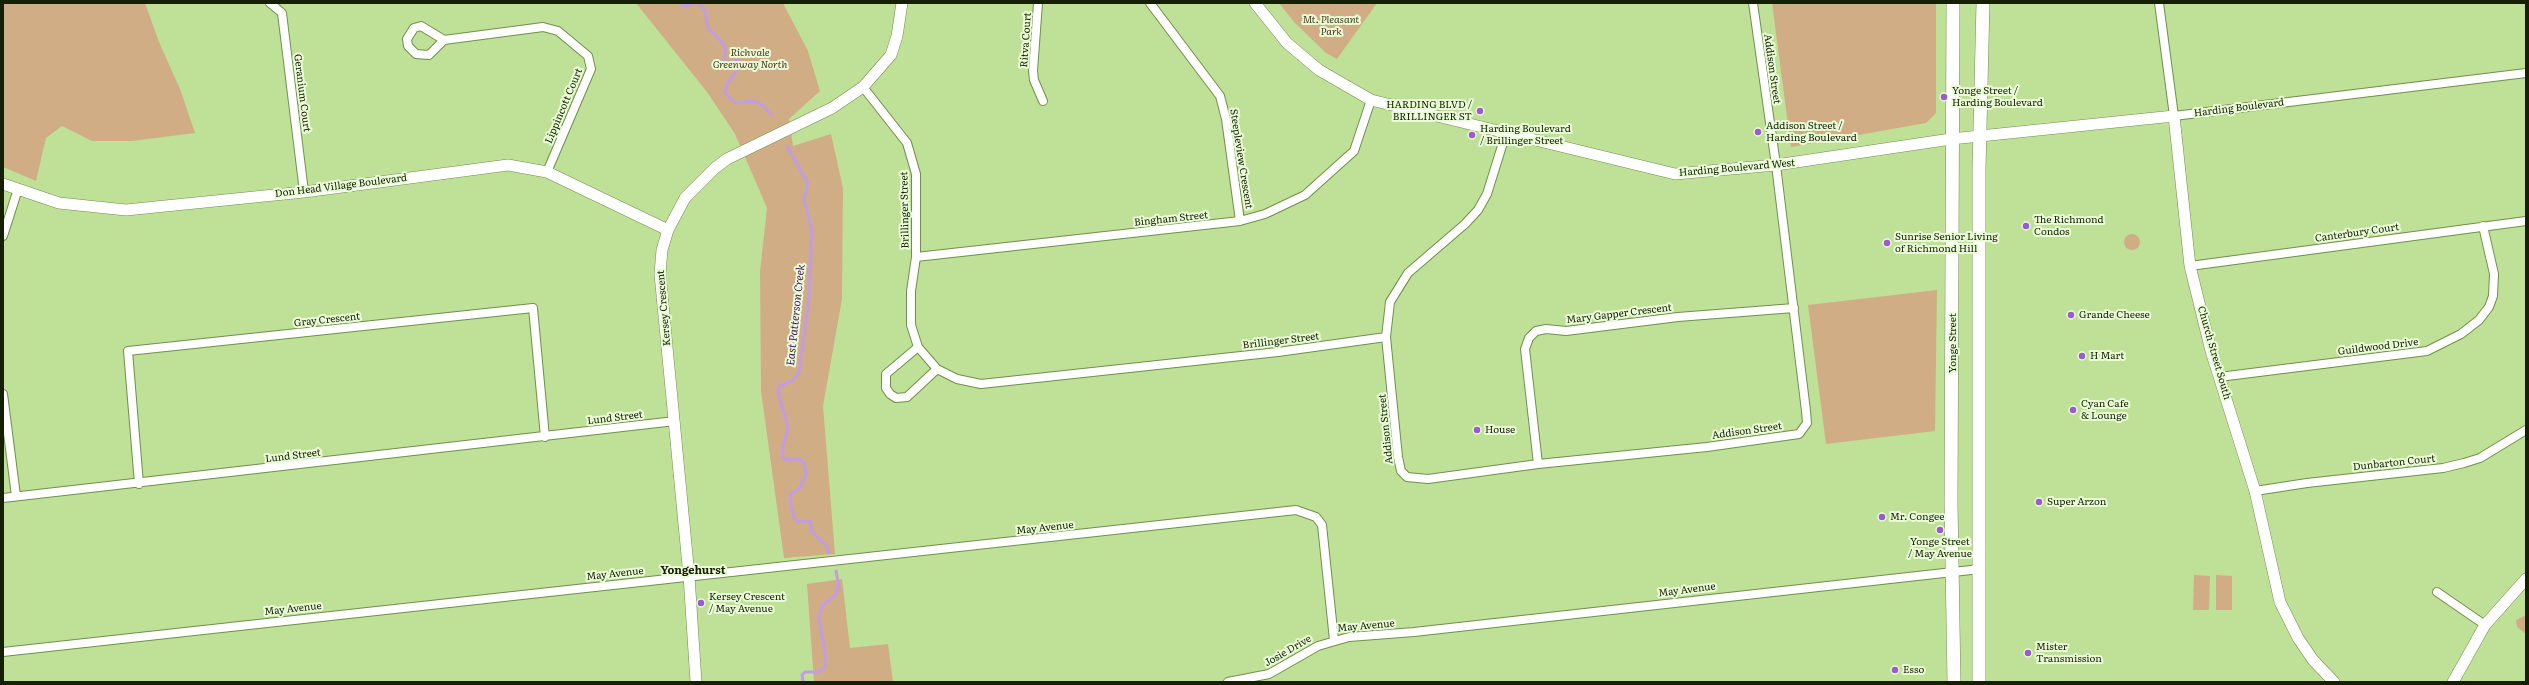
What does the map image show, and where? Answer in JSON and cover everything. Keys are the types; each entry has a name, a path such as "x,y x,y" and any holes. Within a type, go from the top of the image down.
{"main road":[{"name":"Yonge Street","path":"1953,3 1951,139 1953,324 1951,571 1954,682"},
{"path":"1980,682 1980,137 1983,3"}],"street":[{"name":"Geranium Court","path":"270,3 282,14 304,192"},
{"name":"Kersey Crescent","path":"696,682 688,576 660,274 662,250 668,230 686,198 715,168 732,156 792,129 845,101 863,87 891,55 897,36 902,3"},
{"name":"Ritva Court","path":"1038,3 1033,71 1034,80 1043,101"},
{"name":"Steepleview Crescent","path":"1150,3 1220,96 1226,119 1240,221"},
{"name":"Harding Boulevard West","path":"1255,3 1287,43 1319,70 1371,100 1675,174 1776,165 1951,139"},
{"name":"Addison Street","path":"1386,337 1398,457 1402,474 1417,479 1428,479 1538,464 1707,447 1799,434 1806,424 1794,308 1776,165 1753,3"},
{"name":"Church Street South","path":"2159,3 2174,116 2190,266 2219,377 2255,491 2280,602 2302,644 2313,660 2334,682"},
{"path":"421,26 444,40 429,55 416,54 408,46 407,39 414,28 421,26"},
{"name":"Lippincott Court","path":"444,40 543,27 558,30 588,56 591,69 547,172"},
{"name":"Harding Boulevard","path":"1951,139 2174,116 2526,73"},
{"name":"Brillinger Street","path":"863,87 907,143 913,159 916,174 916,257 911,291 911,325 918,347 936,369 957,379 981,384 1000,383 1278,352 1386,337"},
{"name":"Bingham Street","path":"916,257 1240,221 1265,214 1305,195 1354,152 1371,100"},
{"path":"1386,337 1390,302 1408,273 1465,224 1478,210 1487,194 1506,133"},
{"name":"Don Head Village Boulevard","path":"3,184 59,203 126,210 304,192 508,165 547,172 668,230"},
{"path":"3,236 18,189"},
{"name":"Canterbury Court","path":"2190,266 2526,221"},
{"name":"Guildwood Drive","path":"2219,377 2427,351 2461,334 2479,320 2489,307 2492,296 2494,274 2483,226"},
{"name":"Gray Crescent","path":"139,484 128,351 135,350 532,308 545,437"},
{"name":"Mary Gapper Crescent","path":"1538,464 1525,349 1529,338 1536,331 1546,329 1566,331 1678,317 1794,308"},
{"path":"918,347 886,374 886,388 890,394 896,398 907,397 936,369"},
{"path":"3,394 16,496"},
{"name":"Lund Street","path":"3,498 139,484 674,421"},
{"name":"Dunbarton Court","path":"2255,491 2307,483 2442,468 2464,464 2480,458 2526,430"},
{"name":"May Avenue","path":"3,652 1296,510 1316,517 1322,525 1334,640 1980,569"},
{"path":"2453,682 2485,625 2526,579"},
{"path":"2437,592 2485,625"},
{"name":"Josie Drive","path":"1228,682 1269,674 1318,646 1334,640"}],"green space":[{"path":"3,3 145,3 159,42 180,89 195,133 132,141 92,141 62,126 46,138 36,181 3,167"},
{"name":"Richvale Greenway North","path":"636,3 783,3 808,51 820,91 789,119 793,146 831,134 843,188 842,299 823,406 835,554 784,558 761,391 760,272 767,208 735,134 707,92"},
{"name":"Mt. Pleasant Park","path":"1279,3 1377,3 1337,59 1326,53 1294,22"},
{"path":"1772,3 1936,3 1936,113 1926,123 1791,147"},
{"path":"2129,234 2135,234 2140,239 2138,248 2135,250 2129,250 2124,245 2124,239"},
{"path":"1937,290 1935,431 1826,444 1808,305"},
{"path":"2194,575 2210,576 2209,610 2193,610"},
{"path":"2216,575 2232,576 2232,610 2216,610"},
{"path":"842,579 850,648 888,644 893,682 814,682 807,584"},
{"path":"2526,615 2526,634 2517,627 2516,620"}],"waterway":[{"name":"East Patterson Creek","path":"679,3 686,6 694,3"},
{"name":"East Patterson Creek","path":"699,3 705,11 708,28 725,46 724,60 727,63 738,60 740,66 727,84 725,93 736,103 752,101 761,104 772,115"},
{"name":"East Patterson Creek","path":"787,146 808,183 804,200 812,230 809,298 799,373 792,381 780,386 778,391 788,428 782,451 783,458 788,460 799,459 804,463 806,475 800,488 791,494 790,501 794,517 797,522 810,521 812,532 826,545 829,553"},
{"name":"East Patterson Creek","path":"803,682 802,675 805,672 819,672 824,668 826,658 819,618 822,606 836,594 839,587 836,571"}],"place":[{"name":"Yonge Street / Harding Boulevard","path":"1944,97"},
{"name":"HARDING BLVD / BRILLINGER ST","path":"1480,111"},
{"name":"Addison Street / Harding Boulevard","path":"1758,132"},
{"name":"Harding Boulevard / Brillinger Street","path":"1472,135"},
{"name":"The Richmond Condos","path":"2026,226"},
{"name":"Sunrise Senior Living of Richmond Hill","path":"1887,243"},
{"name":"Grande Cheese","path":"2071,315"},
{"name":"H Mart","path":"2082,356"},
{"name":"Cyan Cafe & Lounge","path":"2073,410"},
{"name":"House","path":"1477,430"},
{"name":"Super Arzon","path":"2039,502"},
{"name":"Mr. Congee","path":"1882,517"},
{"name":"Yonge Street / May Avenue","path":"1940,530"},
{"name":"Kersey Crescent / May Avenue","path":"701,603"},
{"name":"Mister Transmission","path":"2028,653"},
{"name":"Esso","path":"1895,670"}],"district":[{"name":"Yongehurst","path":"693,571"}]}
